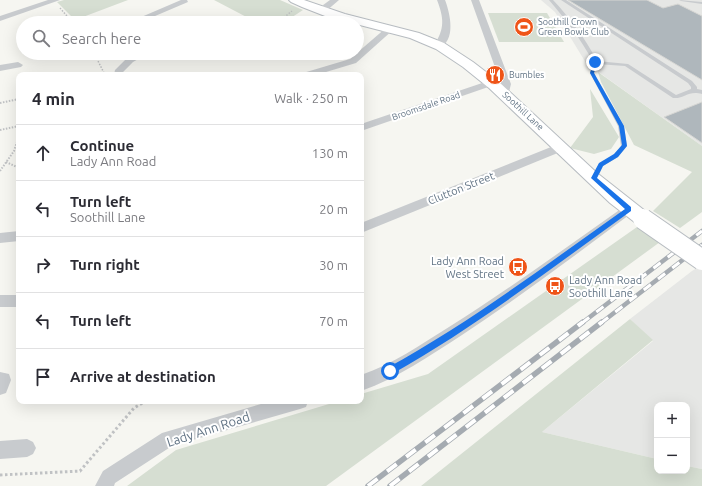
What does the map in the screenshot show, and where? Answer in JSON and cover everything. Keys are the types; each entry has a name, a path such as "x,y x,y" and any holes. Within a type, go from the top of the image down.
{"main road":[{"name":"Soothill Lane","path":"299,2 343,16"},
{"name":"Soothill Lane","path":"364,22 416,36 438,45 461,59 505,94 594,178 636,214 702,260"}],"street":[{"path":"322,10 335,0"},
{"path":"438,45 445,36 447,16 441,0"},
{"path":"475,0 506,84 505,94"},
{"path":"0,19 54,1"},
{"path":"150,16 184,2"},
{"path":"364,51 390,29"},
{"path":"118,72 130,60"},
{"path":"316,72 354,60"},
{"path":"0,68 18,65"},
{"name":"Broomsdale Road","path":"364,127 491,83"},
{"name":"Clutton Street","path":"364,227 561,147"},
{"path":"364,379 422,352 494,307 636,214"},
{"path":"0,238 16,236"},
{"path":"0,301 16,301"},
{"path":"0,380 3,380 0,387"},
{"name":"Lady Ann Road","path":"104,486 109,477 168,439 290,404"},
{"path":"0,450 27,448"}],"lane":[{"path":"551,0 577,31 595,62 592,73 622,126 624,146 616,156 601,165 594,178"},
{"path":"563,0 690,82 694,87 694,90"},
{"path":"681,0 702,3"},
{"path":"595,62 626,65 675,97 694,90 702,92"}],"path":[{"path":"54,1 67,16"},
{"path":"284,16 299,2"},
{"path":"98,60 104,72"},
{"path":"0,103 16,100"},
{"path":"0,130 16,127"},
{"path":"0,172 14,151 16,145"},
{"path":"6,162 16,167"},
{"path":"0,475 80,471 134,408 141,404"}],"shaded area":[{"path":"64,0 128,0 86,16 71,16 57,2"},
{"path":"214,0 280,0 303,10 294,16 245,16"},
{"path":"541,0 702,0 702,146 586,63 555,12"},
{"name":"Soothill Crown Green Bowls Club","path":"488,13 547,13 564,42 499,42"},
{"path":"598,72 702,146 702,212 680,228 653,211 692,172 634,145 601,82"},
{"path":"590,89 619,137 611,149 594,154 570,148 593,117"},
{"path":"637,227 660,242 326,486 127,486 176,450 329,404 364,404 364,393 428,374"},
{"path":"702,265 702,469 690,467 690,402 654,402 654,458 542,432 653,341 630,319 692,271"},
{"path":"630,319 653,340 542,432 654,458 654,474 690,474 690,467 702,469 702,486 421,486"}],"building":[{"path":"568,0 647,0 663,8 678,4 702,16 702,80"},
{"path":"702,102 702,143 664,117"}],"railway":[{"path":"582,323 702,231"},
{"path":"601,323 702,245"},
{"path":"368,486 583,322"},
{"path":"390,486 602,322"}],"place":[{"name":"Soothill Crown Green Bowls Club","path":"524,27"},
{"name":"Bumbles","path":"495,75"},
{"name":"Lady Ann Road West Street","path":"518,267"},
{"name":"Lady Ann Road Soothill Lane","path":"555,286"}],"route":[{"path":"390,371 494,307 629,209 594,178 601,165 616,156 624,146 622,126 592,73 595,62"}]}
